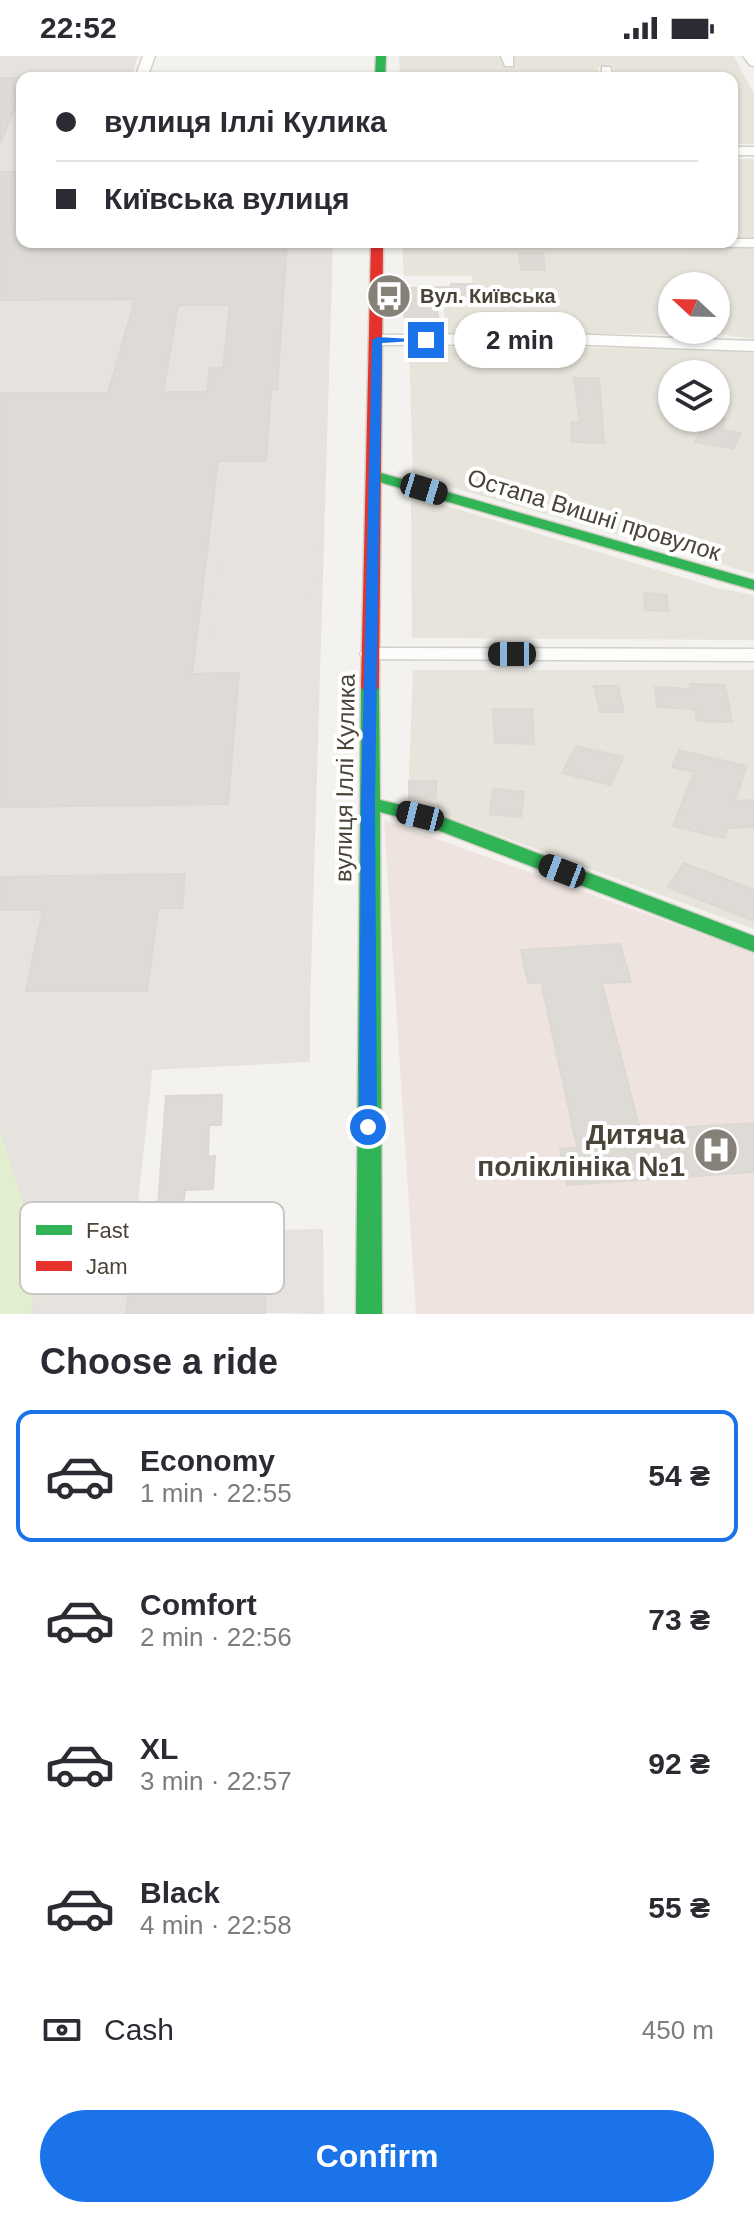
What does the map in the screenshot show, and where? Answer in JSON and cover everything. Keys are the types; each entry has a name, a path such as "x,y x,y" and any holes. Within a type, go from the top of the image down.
{"street":[{"path":"749,56 754,63"},
{"name":"вулиця Іллі Кулика","path":"369,1314 368,803 377,248"},
{"path":"377,340 565,339 738,343 754,346"},
{"name":"Остапа Вишні провулок","path":"374,476 754,585"},
{"path":"371,654 754,655"},
{"path":"368,803 420,816 754,944"}],"shaded area":[{"path":"0,56 138,56 133,72 16,72 16,248 333,248 310,1006 156,1036 138,1202 20,1202 20,1294 128,1294 126,1314 0,1314"},
{"path":"399,56 501,56 504,66 515,66 513,56 734,56 754,94 754,144 738,144 738,72 614,72 613,67 598,67 599,72 400,72"},
{"path":"738,159 754,159 754,240 738,240"},
{"path":"738,245 754,245 754,339 730,336 730,272 658,272 658,334 447,334 443,303 475,302 472,276 404,276 402,248 738,248"},
{"path":"409,347 720,348 754,353 754,574 413,476"},
{"path":"411,495 717,588 754,595 754,640 412,638"},
{"path":"223,525 314,525 310,636 251,636 248,663 207,663"},
{"path":"413,670 754,670 754,929 408,802"},
{"path":"384,820 754,953 754,1314 416,1314"},
{"path":"310,1006 310,1062 151,1070 156,1036"},
{"path":"323,1229 324,1314 265,1313 265,1294 284,1294 284,1230"}],"green space":[{"path":"0,1131 23,1202 20,1202 20,1294 33,1294 31,1314 0,1314"}],"building":[{"path":"0,78 16,78 16,105 1,143"},
{"path":"0,172 16,172 16,248 287,248 277,389 271,389 266,461 218,461 192,674 239,673 228,804 0,807 0,393 108,393 135,299 0,300","holes":["178,305 230,305 223,368 210,368 207,392 163,392"]},
{"path":"519,253 543,253 545,270 521,270"},
{"path":"451,284 473,284 476,303 436,302 439,324 405,324 403,306 411,306 410,288 450,287"},
{"path":"574,378 599,378 604,443 572,442 571,422 580,423"},
{"path":"700,432 741,433 733,449 695,442"},
{"path":"644,593 667,595 668,611 645,610"},
{"path":"690,684 725,685 732,722 697,721 695,709 657,707 655,687 691,689"},
{"path":"594,686 618,686 624,712 600,712"},
{"path":"493,709 532,709 534,744 495,743"},
{"path":"576,746 623,757 611,785 562,773"},
{"path":"679,750 747,766 735,801 754,800 754,827 728,828 724,838 673,826 694,772 672,767"},
{"path":"409,781 436,781 436,798 409,797"},
{"path":"493,789 524,792 521,817 490,814"},
{"path":"684,863 754,890 754,921 668,887"},
{"path":"185,874 182,908 158,908 147,991 26,991 43,910 0,910 0,877"},
{"path":"620,944 631,982 602,983 640,1130 754,1123 754,1172 567,1185 560,1149 577,1147 541,982 528,983 521,950"},
{"path":"222,1095 221,1125 209,1125 208,1157 215,1156 213,1189 185,1190 184,1202 158,1202 166,1096"},
{"path":"128,1294 265,1294 265,1314 126,1314"}],"traffic: fast":[{"path":"380,72 381,56"},
{"path":"374,476 754,585"},
{"path":"369,1314 370,688"},
{"path":"368,803 420,816 754,944"}],"traffic: jam":[{"path":"370,688 377,248"}],"place":[{"name":"Вул. Київська","path":"389,296"},
{"name":"Дитяча поліклініка №1","path":"716,1150"}],"route":[{"path":"368,1127 368,803 377,340 426,340"}]}
